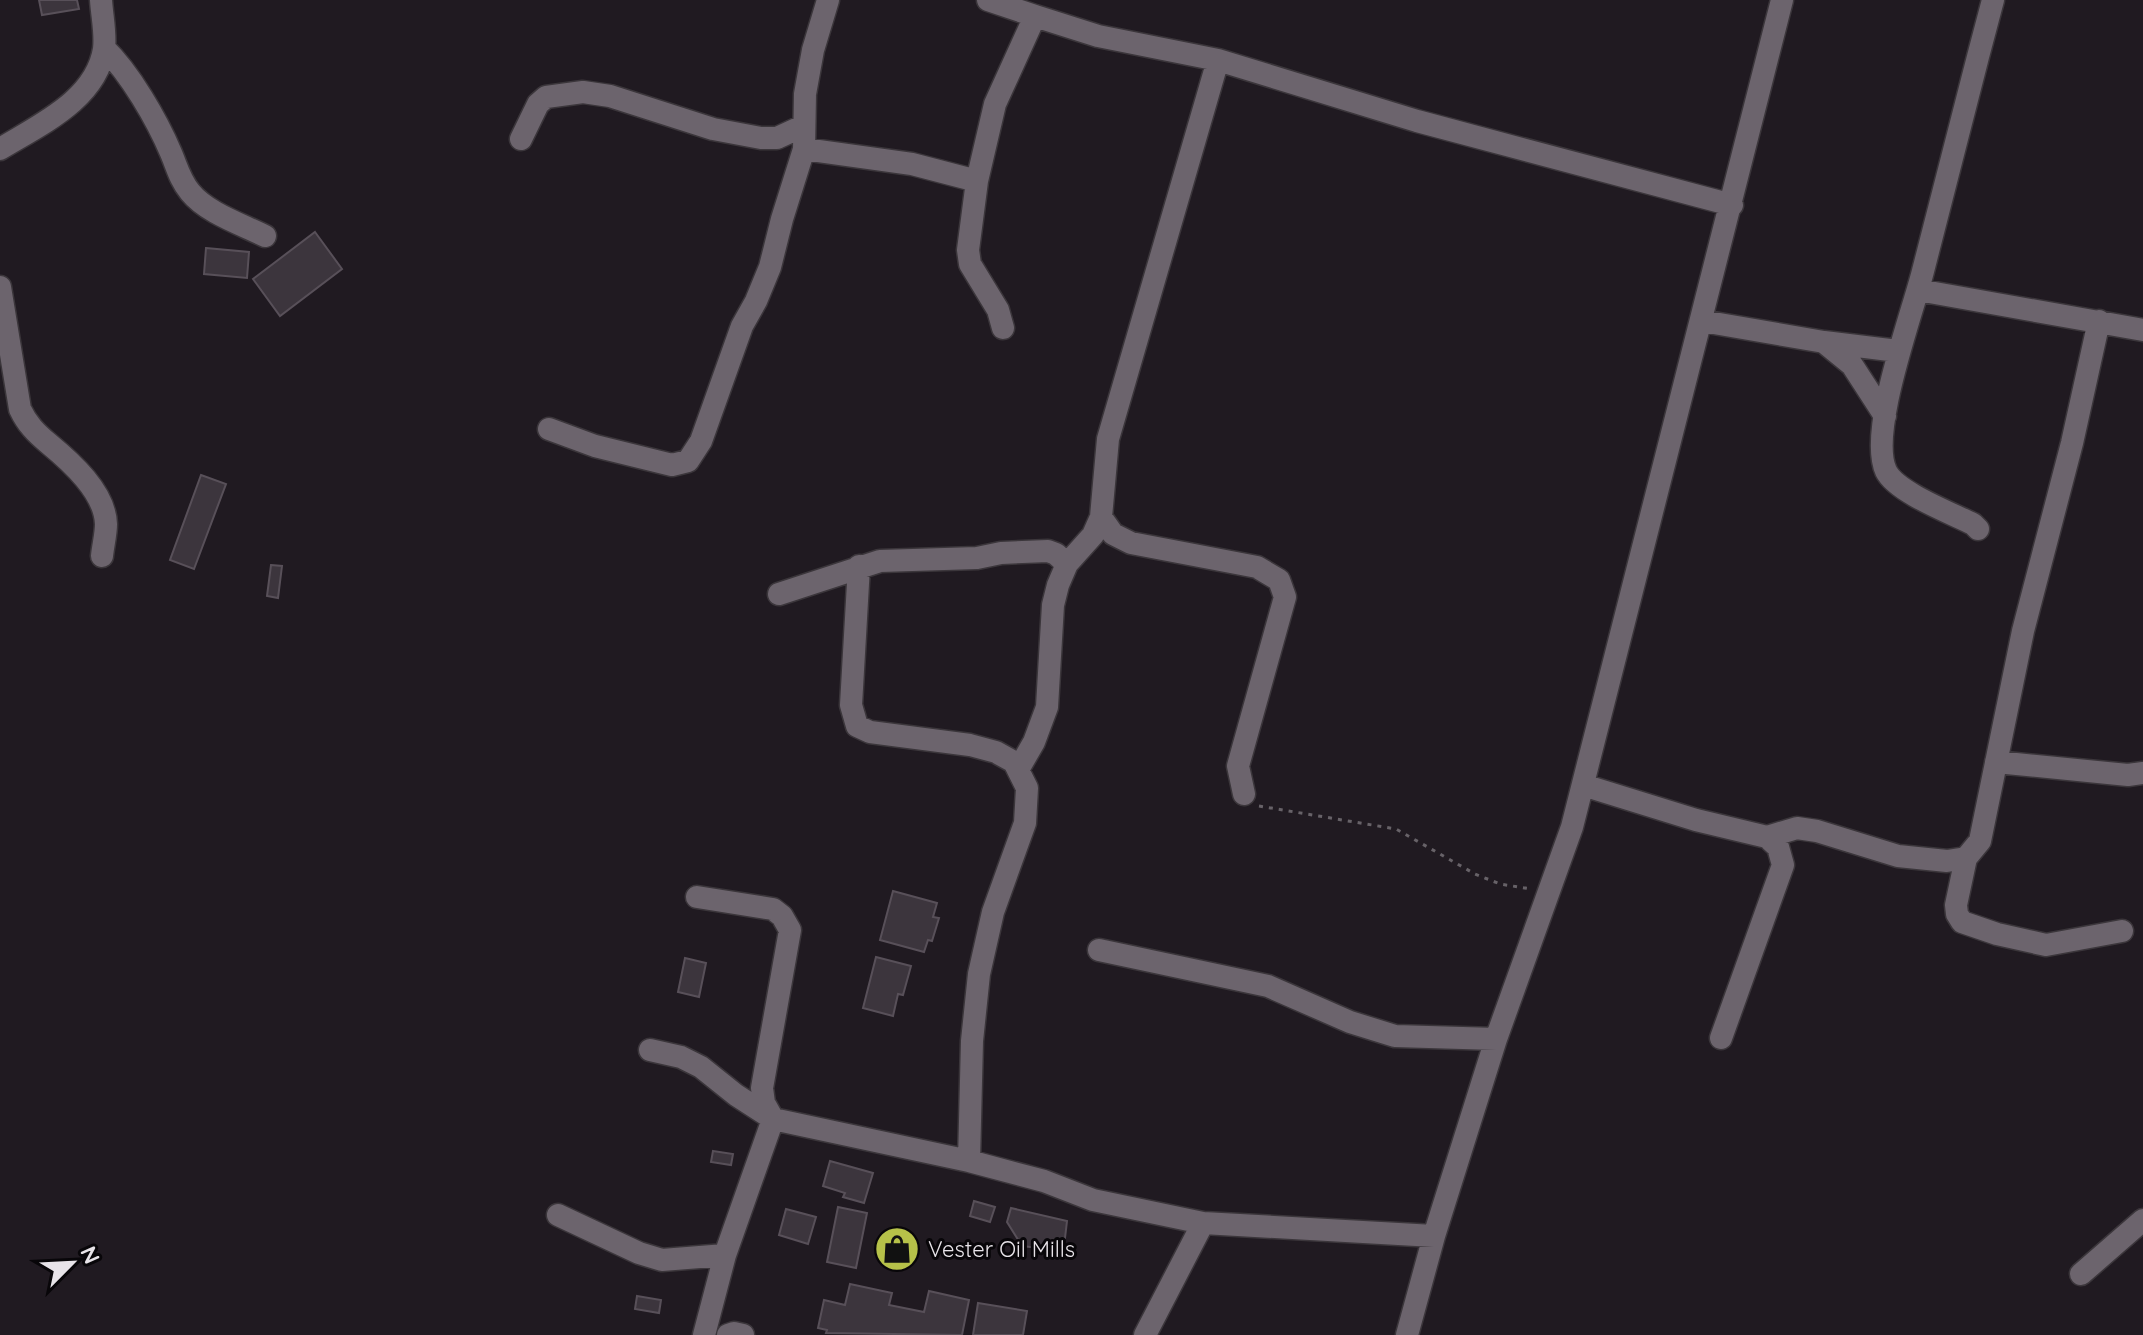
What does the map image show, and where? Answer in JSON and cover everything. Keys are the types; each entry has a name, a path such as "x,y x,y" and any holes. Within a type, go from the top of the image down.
{"street":[{"path":"0,149 56,115 78,96 97,72 104,48 101,0"},
{"path":"549,429 595,446 672,465 688,461 701,441 742,326 770,267 804,149 805,94 813,50 828,0"},
{"path":"988,0 1098,36 1218,60 1417,121 1732,205"},
{"path":"1407,1335 1434,1236 1496,1039 1550,892 1583,785 1782,0"},
{"path":"1978,529 1897,485 1889,478 1880,452 1898,351 1918,290 1993,0"},
{"path":"1003,328 998,310 970,264 968,250 977,181 995,104 1035,16"},
{"path":"104,48 116,59 158,126 180,179 191,195 265,236"},
{"path":"1019,768 1034,742 1047,707 1053,605 1067,564 1093,535 1101,517 1108,439 1218,60"},
{"path":"521,139 538,104 546,97 583,92 610,96 713,129 761,138 777,138 803,126"},
{"path":"804,149 912,164 977,181"},
{"path":"0,287 20,409 25,421 92,487 103,506 106,524 102,556"},
{"path":"1918,290 2143,330"},
{"path":"1702,321 1898,351"},
{"path":"2099,321 2023,631 1980,841 1966,858 1956,905 1962,922 2046,945 2122,931"},
{"path":"1824,342 1852,365 1885,416"},
{"path":"1101,517 1113,534 1131,543 1257,567 1279,580 1285,597 1238,766 1244,794"},
{"path":"779,594 880,561 1048,551 1067,564"},
{"path":"859,566 851,705 857,726 870,732 908,739 970,745 1006,756 1019,768 1027,788 1025,823 993,912 979,974 972,1041 969,1161"},
{"path":"1996,762 2128,775 2143,773"},
{"path":"1583,785 1696,820 1767,837 1778,847 1783,865 1721,1038"},
{"path":"1767,837 1797,828 1817,831 1898,856 1947,861 1966,858"},
{"path":"697,897 773,909 782,916 790,930 762,1088 764,1103 773,1119 725,1255 704,1335"},
{"path":"1099,950 1268,986 1350,1022 1395,1036 1496,1039"},
{"path":"650,1050 681,1057 701,1067 773,1119 969,1161 1044,1181 1093,1200 1203,1223 1434,1236"},
{"path":"558,1215 639,1253 662,1260 725,1255"},
{"path":"2081,1274 2143,1220"},
{"path":"1145,1335 1203,1223"},
{"path":"728,1335 743,1335"}],"path":[{"path":"1244,794 1255,805 1396,829 1475,874 1500,884 1550,892"}],"building":[{"path":"39,0 77,0 79,9 42,15"},
{"path":"315,232 342,269 280,316 253,279"},
{"path":"206,248 249,252 247,278 204,274"},
{"path":"201,475 226,484 194,569 170,560"},
{"path":"271,565 282,566 278,598 267,596"},
{"path":"893,891 937,903 933,917 939,918 932,941 928,940 924,952 880,940"},
{"path":"876,957 911,966 903,995 898,994 893,1016 863,1008"},
{"path":"685,958 706,963 699,997 678,992"},
{"path":"713,1151 733,1154 731,1165 711,1162"},
{"path":"830,1161 873,1173 864,1203 843,1197 845,1193 823,1186"},
{"path":"974,1201 995,1207 990,1222 970,1216"},
{"path":"838,1207 867,1213 856,1268 827,1262"},
{"path":"1011,1208 1067,1221 1065,1238 1039,1248 1022,1246 1007,1222"},
{"path":"786,1209 816,1217 808,1244 779,1235"},
{"path":"850,1284 892,1293 889,1305 924,1312 929,1291 969,1300 962,1335 826,1333 827,1330 818,1328 824,1300 845,1305"},
{"path":"637,1296 661,1300 659,1313 635,1309"},
{"path":"978,1303 1027,1311 1023,1335 973,1335"}],"place":[{"name":"Vester Oil Mills","path":"897,1249"}]}
